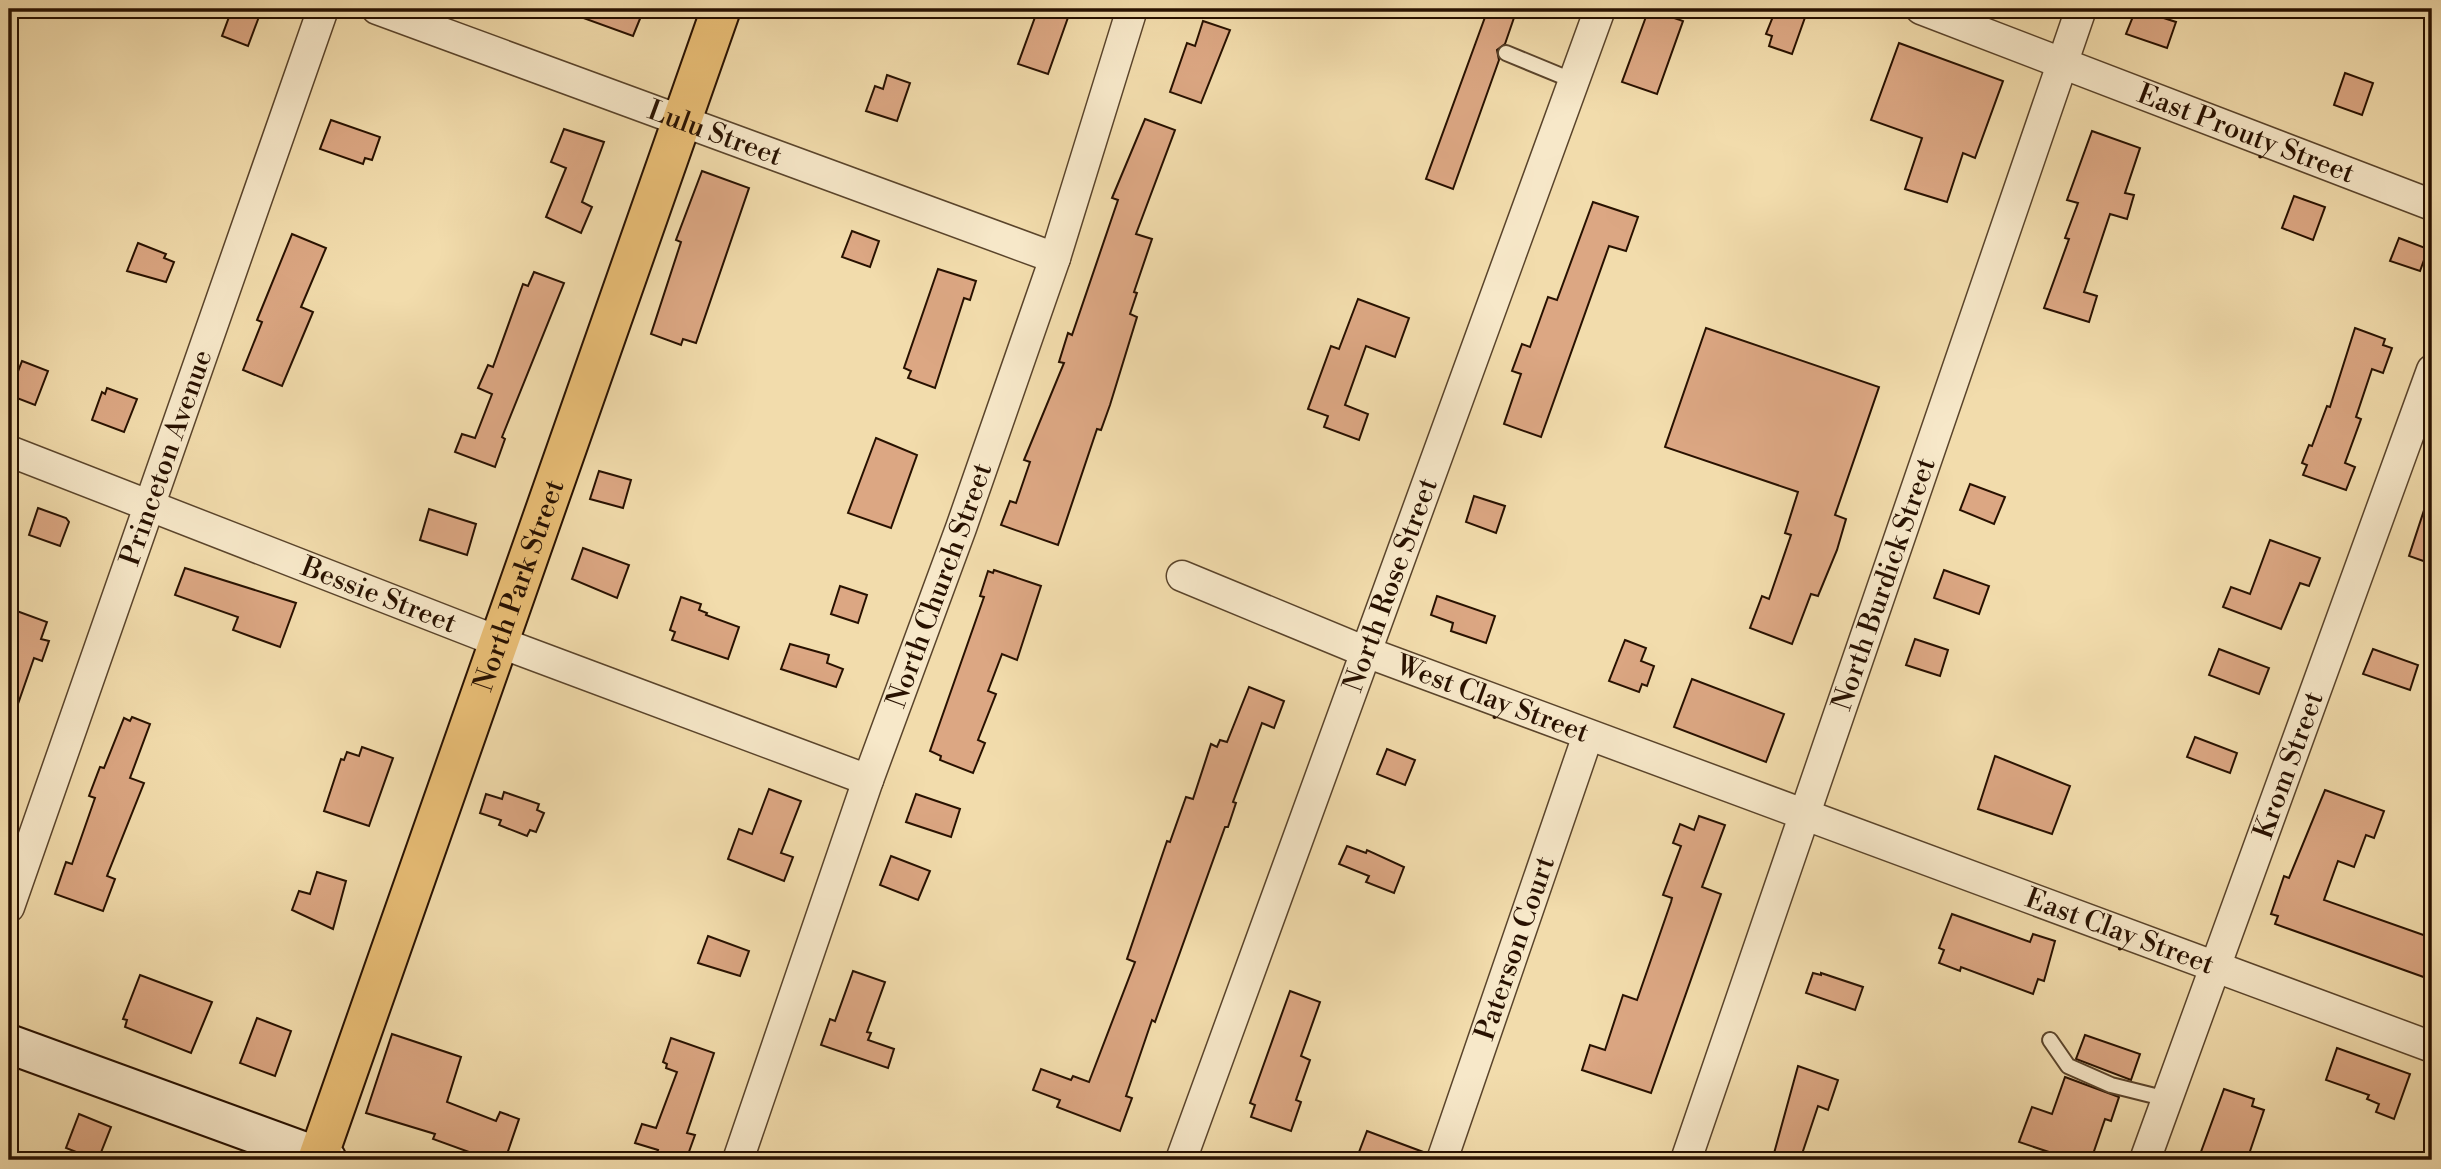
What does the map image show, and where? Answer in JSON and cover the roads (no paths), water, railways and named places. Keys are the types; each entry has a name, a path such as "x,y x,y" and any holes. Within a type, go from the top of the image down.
{"main road":[{"name":"North Park Street","path":"321,1159 497,641 721,9"}],"street":[{"name":"Princeton Avenue","path":"9,907 323,9"},
{"name":"Lulu Street","path":"377,9 1055,258"},
{"name":"North Church Street","path":"738,1160 868,780 961,528 1055,258 1132,9"},
{"name":"North Rose Street","path":"1181,1160 1600,9"},
{"name":"East Prouty Street","path":"1921,9 2432,205"},
{"name":"North Burdick Street","path":"1686,1160 2081,9"},
{"name":"Krom Street","path":"2145,1160 2432,370"},
{"name":"Bessie Street","path":"9,452 497,641 868,780"},
{"name":"West Clay Street","path":"1182,576 1366,652 1806,814"},
{"name":"Paterson Court","path":"1442,1160 1588,735"},
{"name":"East Clay Street","path":"1806,814 2432,1047"},
{"path":"9,1044 321,1159"}],"lane":[{"path":"1506,53 1574,81"},
{"path":"2050,1040 2068,1066 2111,1084 2167,1099"}]}
